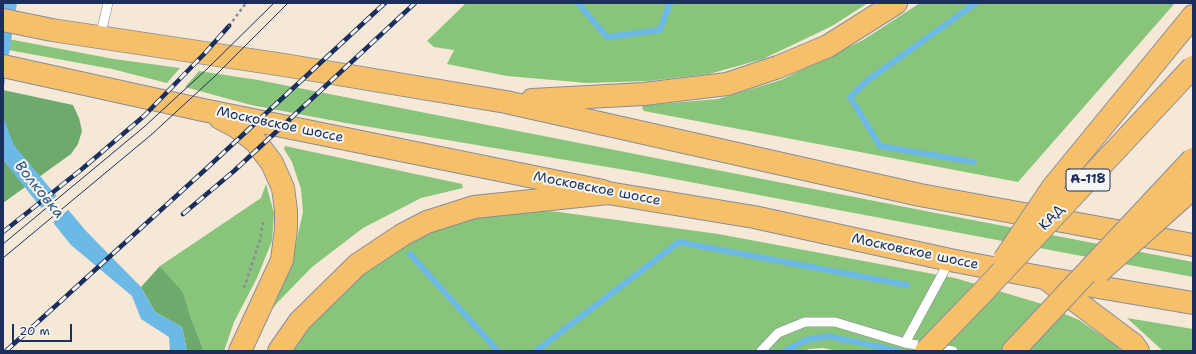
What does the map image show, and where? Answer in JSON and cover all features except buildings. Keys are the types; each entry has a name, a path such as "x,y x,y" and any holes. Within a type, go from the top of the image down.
{"main road":[{"path":"506,102 644,94 727,84 778,67 828,46 896,3"},
{"path":"982,293 1053,187 1193,16"},
{"path":"3,20 52,30 506,102 920,195 1193,245"},
{"name":"Московское шоссе","path":"3,66 203,110 608,193 754,217 950,260 1193,303"},
{"name":"КАД","path":"926,351 1193,67"},
{"path":"203,110 237,127 256,142 272,163 283,188 286,210 286,229 282,260 240,351"},
{"path":"1013,351 1193,159"},
{"path":"1031,332 1193,188"},
{"path":"278,351 300,321 357,265 397,238 427,222 474,207 608,193"},
{"path":"1045,278 1133,344 1138,351"}],"lane":[{"path":"100,37 108,3"},
{"path":"905,343 950,260"},
{"path":"761,351 778,334 805,322 835,322 905,343 953,351"}],"path":[{"path":"229,26 246,3"},
{"path":"244,289 260,240 264,219"}],"green space":[{"path":"466,3 868,3 832,26 763,59 709,74 648,81 587,83 507,76 447,64 454,50 434,47 427,41"},
{"path":"920,3 1175,3 1018,182 644,111 642,108 643,106 648,105 718,99 781,80 863,40"},
{"path":"3,38 114,59 180,68 167,83 112,69 3,49"},
{"path":"199,71 258,80 1193,262 1193,277 637,172 346,123 251,105 185,87"},
{"path":"3,90 73,105 79,118 82,131 78,144 71,154 3,203"},
{"path":"285,146 462,184 463,188 421,198 363,228 312,267 277,303 262,321 296,243 303,212 301,189 292,162 284,149"},
{"path":"266,184 274,213 272,241 257,278 234,322 224,351 204,351 183,292 160,266 261,198"},
{"path":"518,209 559,212 718,234 955,278 1039,303 1079,320 1122,351 838,351 823,348 804,351 291,351 300,336 354,281 386,256 444,225 478,215"},
{"path":"160,266 183,292 204,351 187,351 182,327 155,312 141,287"},
{"path":"1127,318 1193,329 1193,351 1163,351"}],"water":[{"path":"3,3 17,3 3,92"},
{"name":"Волковка","path":"3,117 14,145 86,231 141,287 155,312 182,327 187,351 170,351 169,337 141,319 132,296 71,245 3,160"}],"pier":[{"path":"58,195 69,209 51,224 40,209"}],"waterway":[{"path":"578,3 607,37 660,30 670,3"},
{"path":"974,162 880,146 850,97 868,80 976,3"},
{"path":"536,351 679,242 907,285"},
{"path":"410,254 498,351"},
{"path":"785,351 806,340 828,336 898,351"}],"tram line":[{"path":"3,244 144,127 207,69 274,3"},
{"path":"3,258 151,135 214,77 288,3"}],"railway":[{"path":"6,351 385,3"},
{"path":"183,214 234,171 415,3"},
{"path":"3,232 82,169 144,116 229,26"}]}
